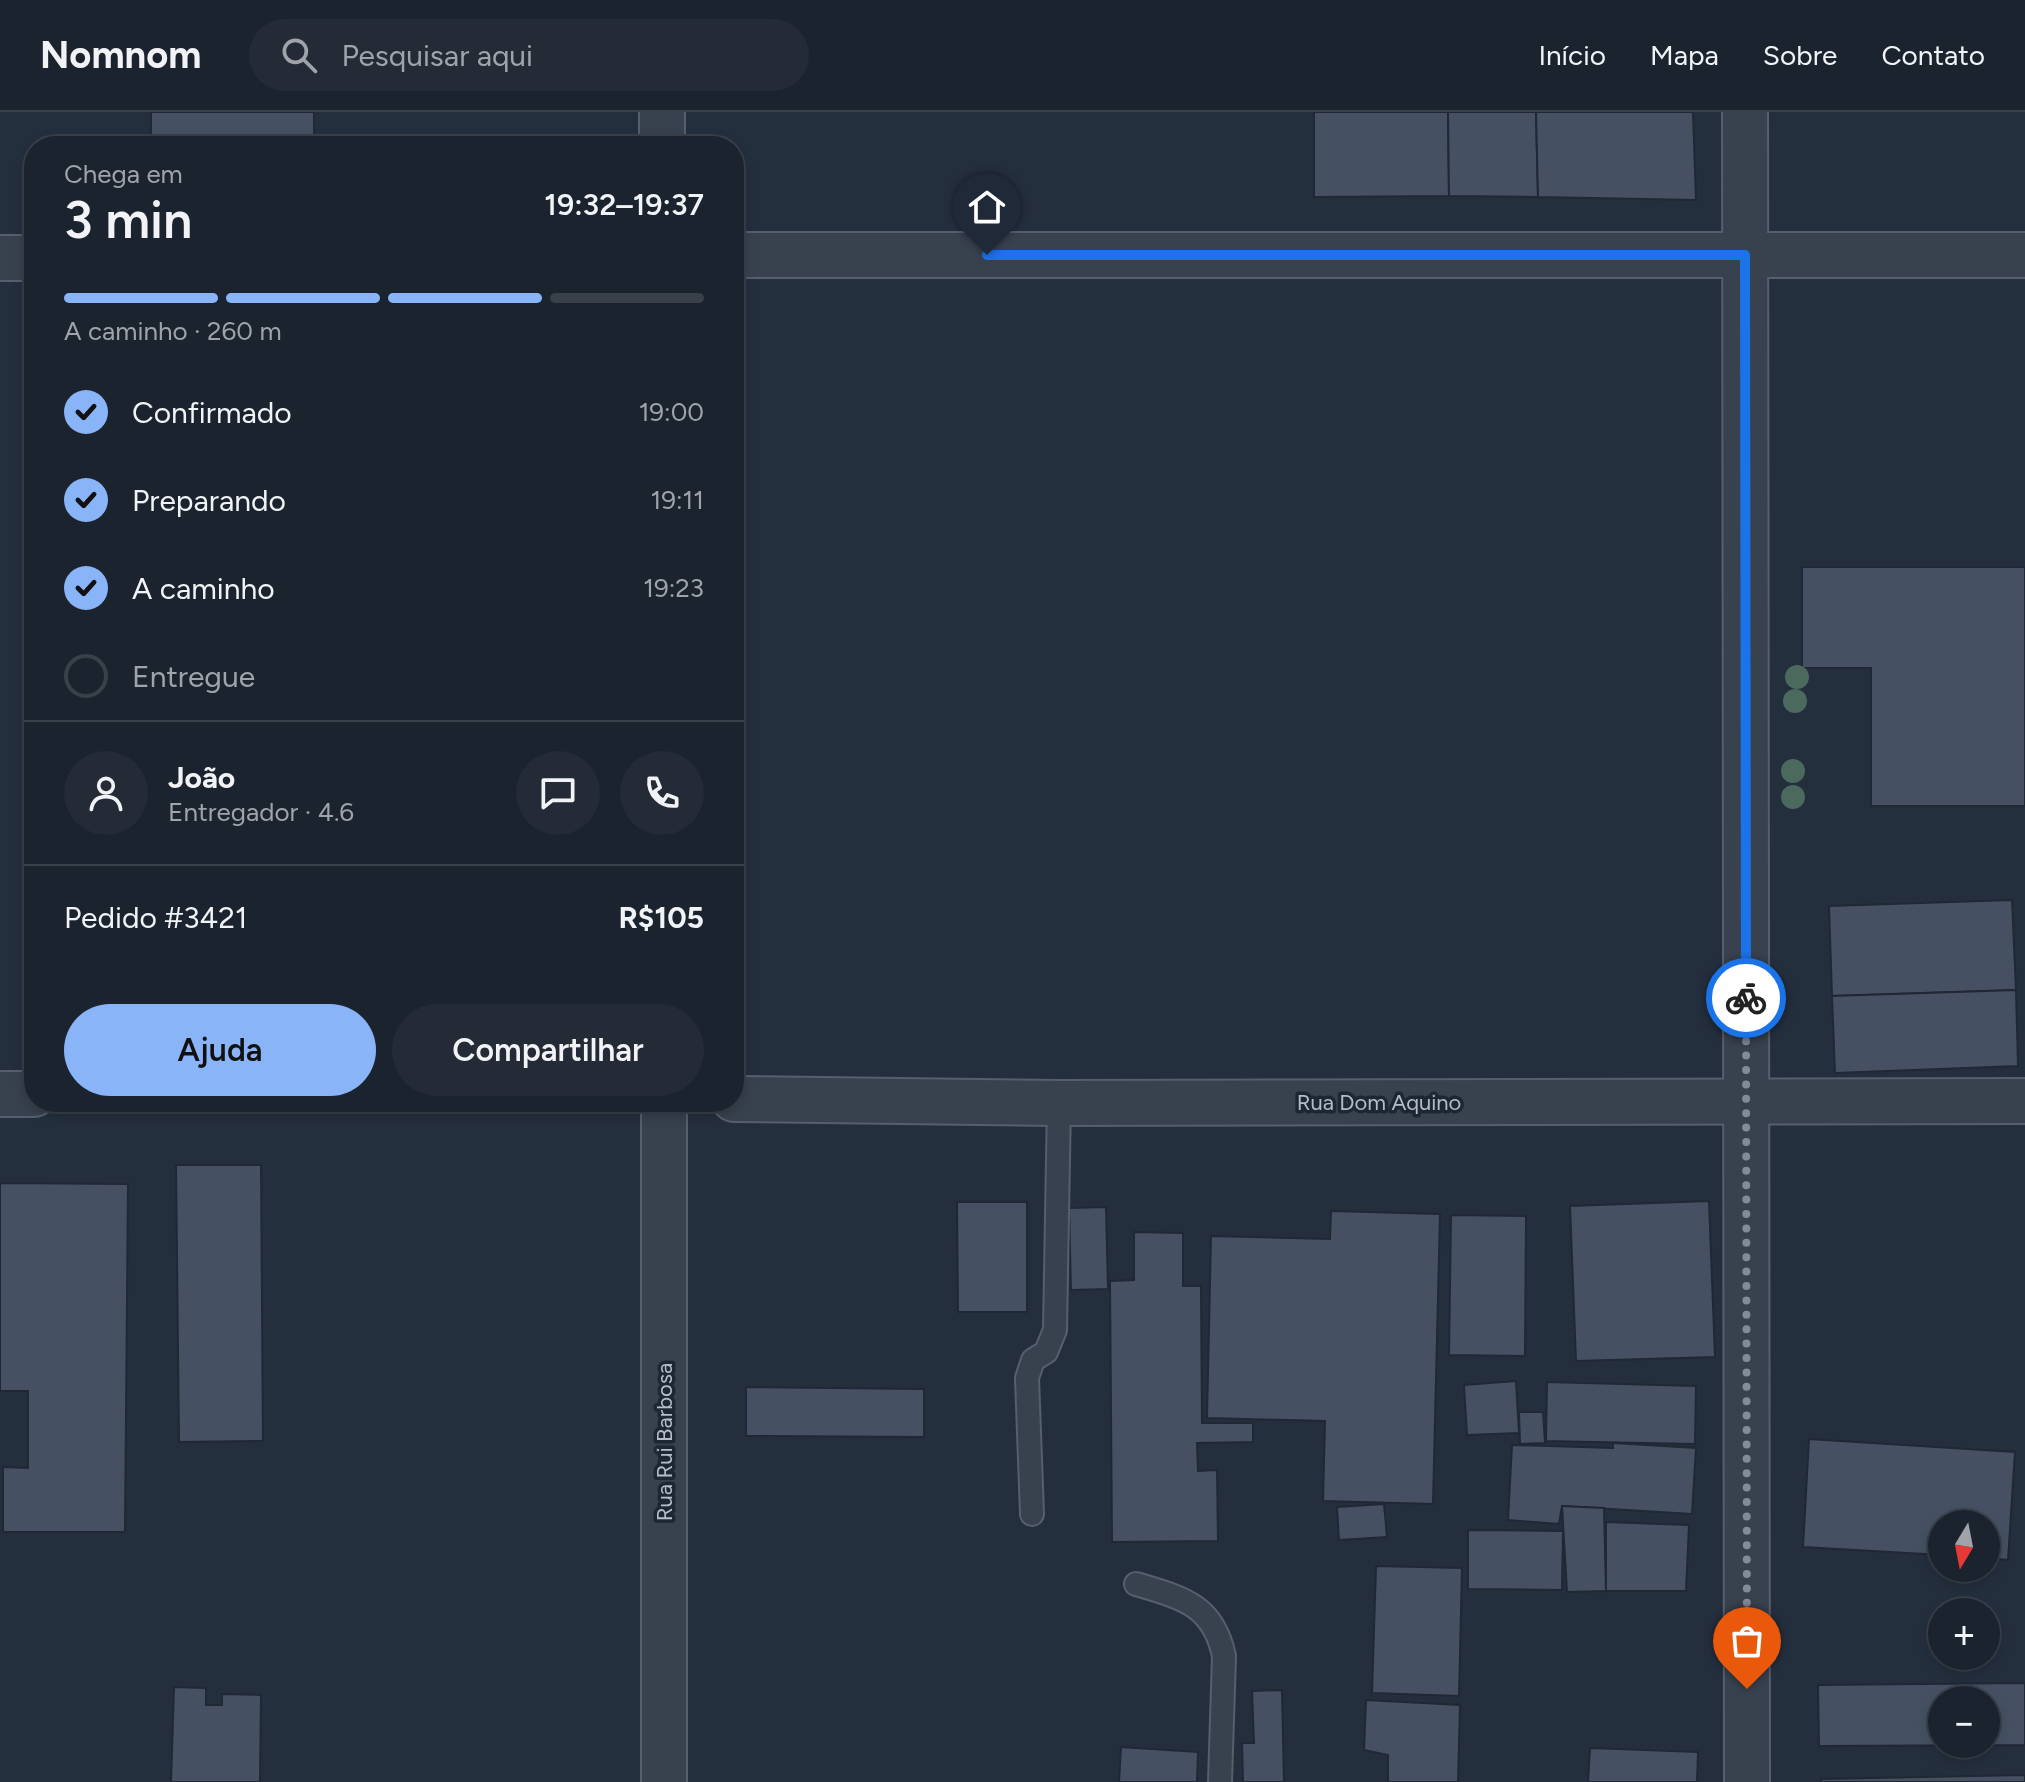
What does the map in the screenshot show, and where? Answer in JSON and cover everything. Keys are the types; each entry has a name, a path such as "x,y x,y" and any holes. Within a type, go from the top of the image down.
{"street":[{"path":"662,112 662,136"},
{"path":"1745,112 1747,1782"},
{"path":"744,255 2025,255"},
{"path":"0,258 24,258"},
{"path":"0,1094 24,1094"},
{"name":"Rua Dom Aquino","path":"744,1099 1059,1103 2025,1101"},
{"name":"Rua Rui Barbosa","path":"664,1112 664,1782"}],"lane":[{"path":"1032,1514 1027,1378 1033,1360 1046,1352 1055,1330 1059,1103"},
{"path":"1136,1584 1184,1598 1205,1615 1220,1637 1224,1656 1220,1782"}],"building":[{"path":"151,112 314,112 314,136 151,136"},
{"path":"1314,112 1448,112 1449,196 1314,197"},
{"path":"1448,112 1536,112 1538,197 1449,196"},
{"path":"1536,112 1693,112 1696,200 1538,197"},
{"path":"1802,567 2025,567 2025,806 1871,806 1871,668 1802,668"},
{"path":"2012,900 2016,990 1832,996 1829,906"},
{"path":"2016,990 2018,1066 1835,1073 1832,996"},
{"path":"176,1165 261,1165 263,1441 179,1442"},
{"path":"0,1183 128,1184 125,1532 3,1532 3,1467 28,1468 28,1391 0,1391"},
{"path":"1709,1201 1715,1357 1576,1361 1570,1206"},
{"path":"957,1202 1027,1202 1027,1312 958,1312"},
{"path":"1106,1207 1108,1289 1071,1290 1069,1208"},
{"path":"1331,1211 1440,1214 1433,1504 1323,1501 1325,1421 1207,1418 1211,1236 1330,1239"},
{"path":"1451,1215 1526,1216 1525,1356 1449,1355"},
{"path":"1134,1232 1183,1233 1183,1286 1201,1286 1202,1423 1253,1423 1253,1442 1197,1443 1198,1471 1217,1470 1218,1541 1112,1542 1110,1281 1134,1280"},
{"path":"1516,1381 1519,1433 1467,1435 1464,1385"},
{"path":"1547,1382 1696,1386 1695,1444 1546,1441"},
{"path":"746,1387 924,1389 924,1437 746,1436"},
{"path":"1519,1412 1543,1412 1545,1443 1520,1444"},
{"path":"1809,1439 2015,1452 2008,1560 2000,1559 2000,1510 1928,1510 1928,1554 1803,1547"},
{"path":"1613,1443 1696,1448 1692,1514 1562,1506 1559,1524 1508,1520 1512,1445 1613,1448"},
{"path":"1384,1504 1387,1537 1339,1540 1337,1507"},
{"path":"1562,1506 1604,1508 1606,1591 1567,1592"},
{"path":"1606,1522 1689,1525 1686,1591 1606,1591"},
{"path":"1468,1530 1563,1531 1562,1590 1468,1589"},
{"path":"1376,1566 1462,1568 1459,1696 1372,1693"},
{"path":"2025,1683 2025,1745 2000,1745 2000,1686 1928,1686 1928,1745 1819,1746 1818,1685"},
{"path":"174,1687 206,1688 206,1705 222,1705 222,1694 261,1695 260,1782 171,1782"},
{"path":"1282,1690 1284,1782 1243,1782 1242,1743 1254,1743 1252,1691"},
{"path":"1366,1700 1460,1705 1458,1782 1388,1782 1388,1755 1364,1750"},
{"path":"1121,1747 1198,1752 1197,1782 1119,1782"},
{"path":"1590,1748 1698,1752 1697,1782 1588,1782"},
{"path":"2025,1775 2025,1782 1821,1782 1821,1779"}],"way so far":[{"path":"1746,998 1747,1689"}],"route":[{"path":"987,255 1745,255 1746,998"}]}
